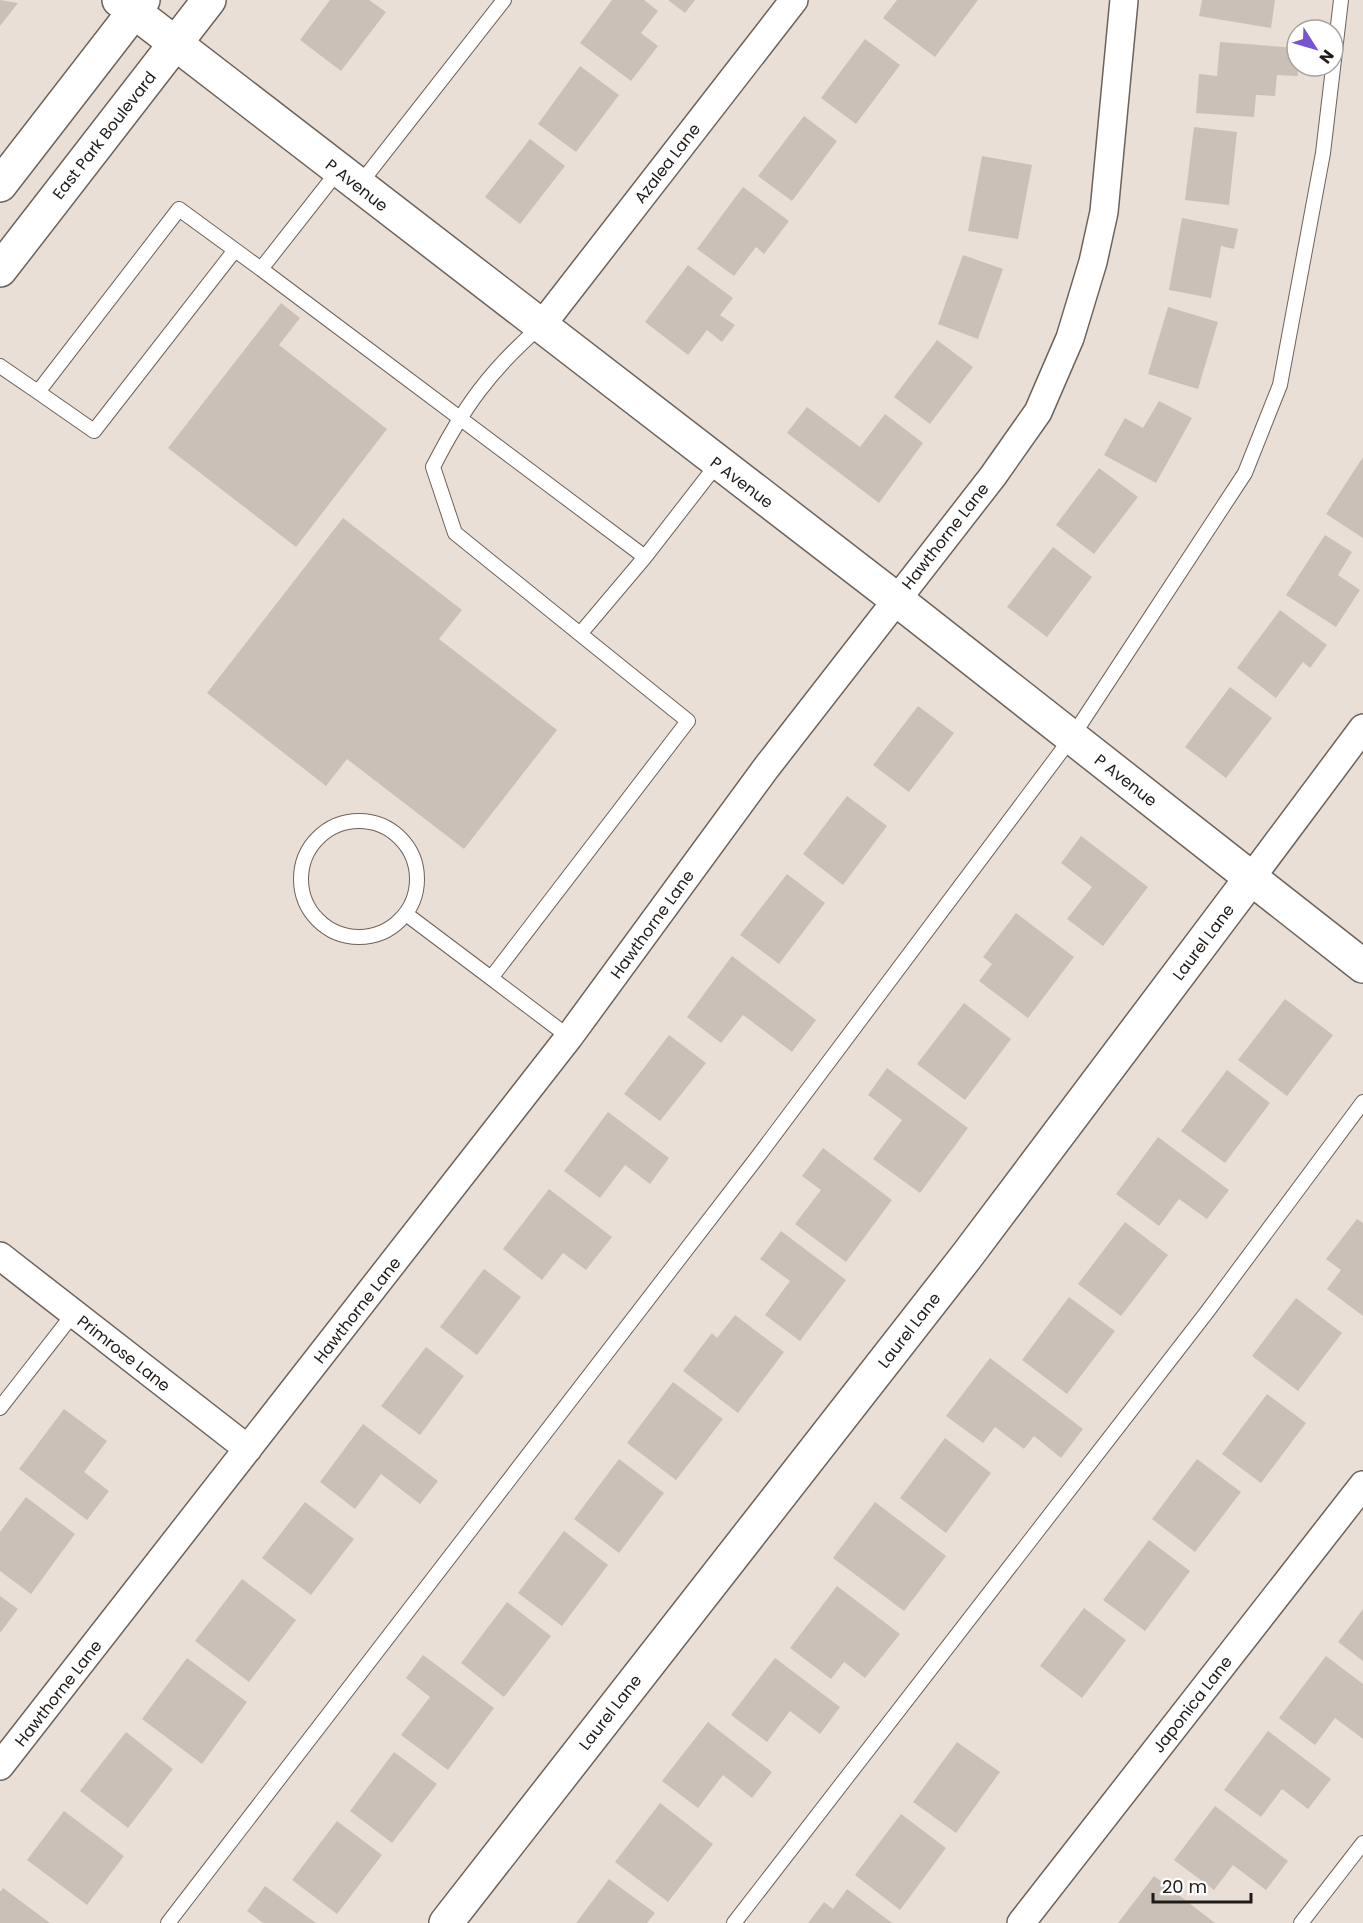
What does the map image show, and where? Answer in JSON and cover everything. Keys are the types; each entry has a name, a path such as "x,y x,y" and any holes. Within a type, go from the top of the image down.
{"street":[{"name":"East Park Boulevard","path":"0,270 209,0"},
{"name":"Azalea Lane","path":"541,326 794,0"},
{"name":"Hawthorne Lane","path":"0,1766 569,1037 766,768 993,476 1038,412 1070,338 1093,262 1104,212 1124,0"},
{"name":"P Avenue","path":"132,4 174,44 896,599 1363,966"},
{"path":"0,185 132,4"},
{"name":"Laurel Lane","path":"446,1923 966,1257 1363,728"},
{"name":"Primrose Lane","path":"0,1256 248,1449"},
{"name":"Japonica Lane","path":"1021,1923 1363,1485"}],"lane":[{"path":"261,269 348,178 504,0"},
{"path":"168,1923 748,1168 1072,737 1245,472 1280,385 1323,153 1341,0"},
{"path":"38,392 179,209 645,557"},
{"path":"0,366 94,431 235,250"},
{"path":"491,978 688,721 455,533 433,467 458,418 506,356 541,326"},
{"path":"580,634 645,557 718,463"},
{"path":"352,821 371,822 389,829 404,841 414,858 418,877 415,897 406,914 393,927 376,936 356,938 338,934 322,924 309,910 302,892 301,874 306,855 317,839 333,827 352,821"},
{"path":"406,914 569,1037"},
{"path":"734,1923 1200,1321 1363,1102"},
{"path":"0,1408 74,1313"},
{"path":"1301,1923 1363,1843"}],"building":[{"path":"0,0 18,3 0,26"},
{"path":"330,0 369,0 386,12 341,71 300,40"},
{"path":"612,0 644,0 658,11 641,33 658,46 631,81 580,43"},
{"path":"668,0 695,0 685,13"},
{"path":"897,0 978,0 935,57 883,18"},
{"path":"1202,0 1275,0 1271,28 1199,16"},
{"path":"865,39 900,65 856,124 821,98"},
{"path":"1220,42 1285,47 1285,75 1277,75 1275,96 1256,95 1254,117 1196,113 1199,74 1217,76"},
{"path":"580,66 619,95 576,152 538,124"},
{"path":"804,116 837,141 792,201 758,176"},
{"path":"1194,127 1237,132 1229,205 1185,200"},
{"path":"530,139 565,166 520,224 485,197"},
{"path":"982,156 1032,165 1018,239 968,231"},
{"path":"743,187 789,221 764,254 756,247 734,276 697,249"},
{"path":"1182,218 1238,229 1234,249 1221,246 1211,298 1169,290"},
{"path":"963,255 1003,269 978,339 938,324"},
{"path":"688,265 733,298 720,315 735,325 722,342 707,330 688,355 645,322"},
{"path":"281,303 300,318 279,345 387,429 296,547 168,448"},
{"path":"1168,307 1218,322 1198,389 1148,374"},
{"path":"937,340 973,367 930,424 894,397"},
{"path":"1159,401 1192,418 1156,483 1104,455 1125,418 1143,428"},
{"path":"807,407 860,447 885,414 923,443 879,503 787,433"},
{"path":"1363,457 1363,538 1326,514"},
{"path":"1099,468 1138,497 1094,554 1056,525"},
{"path":"343,518 462,610 439,639 557,730 464,849 347,759 326,786 207,693"},
{"path":"1325,535 1352,552 1338,575 1360,590 1336,627 1286,595"},
{"path":"1053,547 1092,577 1047,637 1007,607"},
{"path":"1280,610 1327,645 1310,668 1303,662 1276,698 1237,668"},
{"path":"1230,687 1272,718 1226,778 1185,747"},
{"path":"918,706 954,733 909,792 873,765"},
{"path":"847,796 887,826 843,885 803,854"},
{"path":"1081,836 1148,887 1103,946 1067,919 1092,887 1061,863"},
{"path":"787,874 825,903 779,964 740,935"},
{"path":"1016,913 1074,957 1028,1018 979,981 992,964 983,957"},
{"path":"732,956 816,1020 792,1052 743,1015 721,1043 687,1017"},
{"path":"1285,999 1333,1035 1287,1096 1238,1060"},
{"path":"964,1003 1011,1039 965,1100 917,1064"},
{"path":"669,1035 706,1063 660,1121 624,1094"},
{"path":"887,1068 968,1128 920,1193 873,1159 902,1120 868,1095"},
{"path":"1227,1070 1270,1103 1225,1163 1181,1131"},
{"path":"608,1112 669,1158 650,1184 625,1165 600,1198 564,1171"},
{"path":"1158,1137 1229,1190 1207,1219 1179,1199 1159,1226 1116,1194"},
{"path":"823,1148 892,1200 846,1262 795,1224 821,1190 802,1176"},
{"path":"549,1189 612,1237 586,1270 563,1253 542,1280 503,1249"},
{"path":"1357,1219 1363,1223 1363,1316 1327,1289 1341,1270 1326,1259"},
{"path":"1125,1222 1168,1255 1121,1316 1078,1284"},
{"path":"781,1231 846,1280 800,1341 765,1315 790,1281 760,1259"},
{"path":"484,1269 521,1297 477,1355 440,1327"},
{"path":"1069,1297 1115,1331 1067,1394 1022,1360"},
{"path":"1296,1298 1342,1333 1298,1391 1252,1356"},
{"path":"735,1315 784,1352 738,1413 683,1371 712,1333 717,1338"},
{"path":"426,1347 464,1376 420,1435 381,1406"},
{"path":"990,1358 1083,1429 1061,1458 1034,1436 1024,1449 995,1427 983,1443 946,1416"},
{"path":"673,1382 723,1419 676,1480 627,1443"},
{"path":"1267,1394 1306,1423 1261,1483 1222,1454"},
{"path":"64,1409 107,1441 84,1472 109,1491 87,1520 19,1469"},
{"path":"363,1424 438,1481 420,1504 381,1474 355,1509 320,1482"},
{"path":"945,1438 991,1473 946,1533 900,1498"},
{"path":"619,1459 664,1493 619,1553 574,1519"},
{"path":"1197,1459 1241,1492 1195,1552 1152,1519"},
{"path":"26,1497 75,1534 31,1594 0,1571 0,1532"},
{"path":"305,1502 354,1539 311,1595 262,1558"},
{"path":"875,1502 946,1556 904,1611 833,1558"},
{"path":"564,1531 608,1565 562,1626 518,1593"},
{"path":"1149,1540 1190,1571 1145,1631 1103,1600"},
{"path":"242,1579 296,1620 249,1682 195,1641"},
{"path":"837,1586 900,1634 865,1678 844,1662 831,1679 790,1648"},
{"path":"0,1596 18,1609 0,1633"},
{"path":"507,1602 551,1636 504,1697 461,1663"},
{"path":"1084,1608 1126,1640 1082,1698 1040,1666"},
{"path":"1363,1609 1363,1661 1338,1642"},
{"path":"423,1655 494,1708 448,1770 401,1735 430,1697 406,1678"},
{"path":"1326,1656 1363,1684 1363,1739 1335,1718 1315,1745 1279,1718"},
{"path":"187,1658 247,1702 202,1764 142,1719"},
{"path":"775,1658 840,1707 820,1734 790,1711 767,1742 731,1715"},
{"path":"708,1722 772,1772 752,1798 723,1775 698,1808 662,1781"},
{"path":"1268,1731 1331,1779 1308,1809 1282,1789 1261,1817 1224,1790"},
{"path":"126,1732 173,1769 128,1828 80,1791"},
{"path":"957,1742 1000,1772 956,1833 913,1802"},
{"path":"394,1752 437,1784 392,1843 350,1811"},
{"path":"660,1803 713,1844 668,1902 615,1862"},
{"path":"1215,1806 1288,1861 1266,1890 1233,1865 1214,1890 1174,1860"},
{"path":"64,1811 124,1856 87,1905 27,1860"},
{"path":"901,1814 946,1848 900,1910 855,1875"},
{"path":"337,1821 382,1855 337,1914 292,1880"},
{"path":"1154,1876 1215,1923 1118,1923"},
{"path":"609,1879 655,1913 647,1923 576,1923"},
{"path":"265,1886 316,1923 263,1923 247,1911"},
{"path":"3,1888 50,1923 0,1923 0,1892"},
{"path":"847,1889 892,1923 808,1923 824,1902 833,1909"}]}
